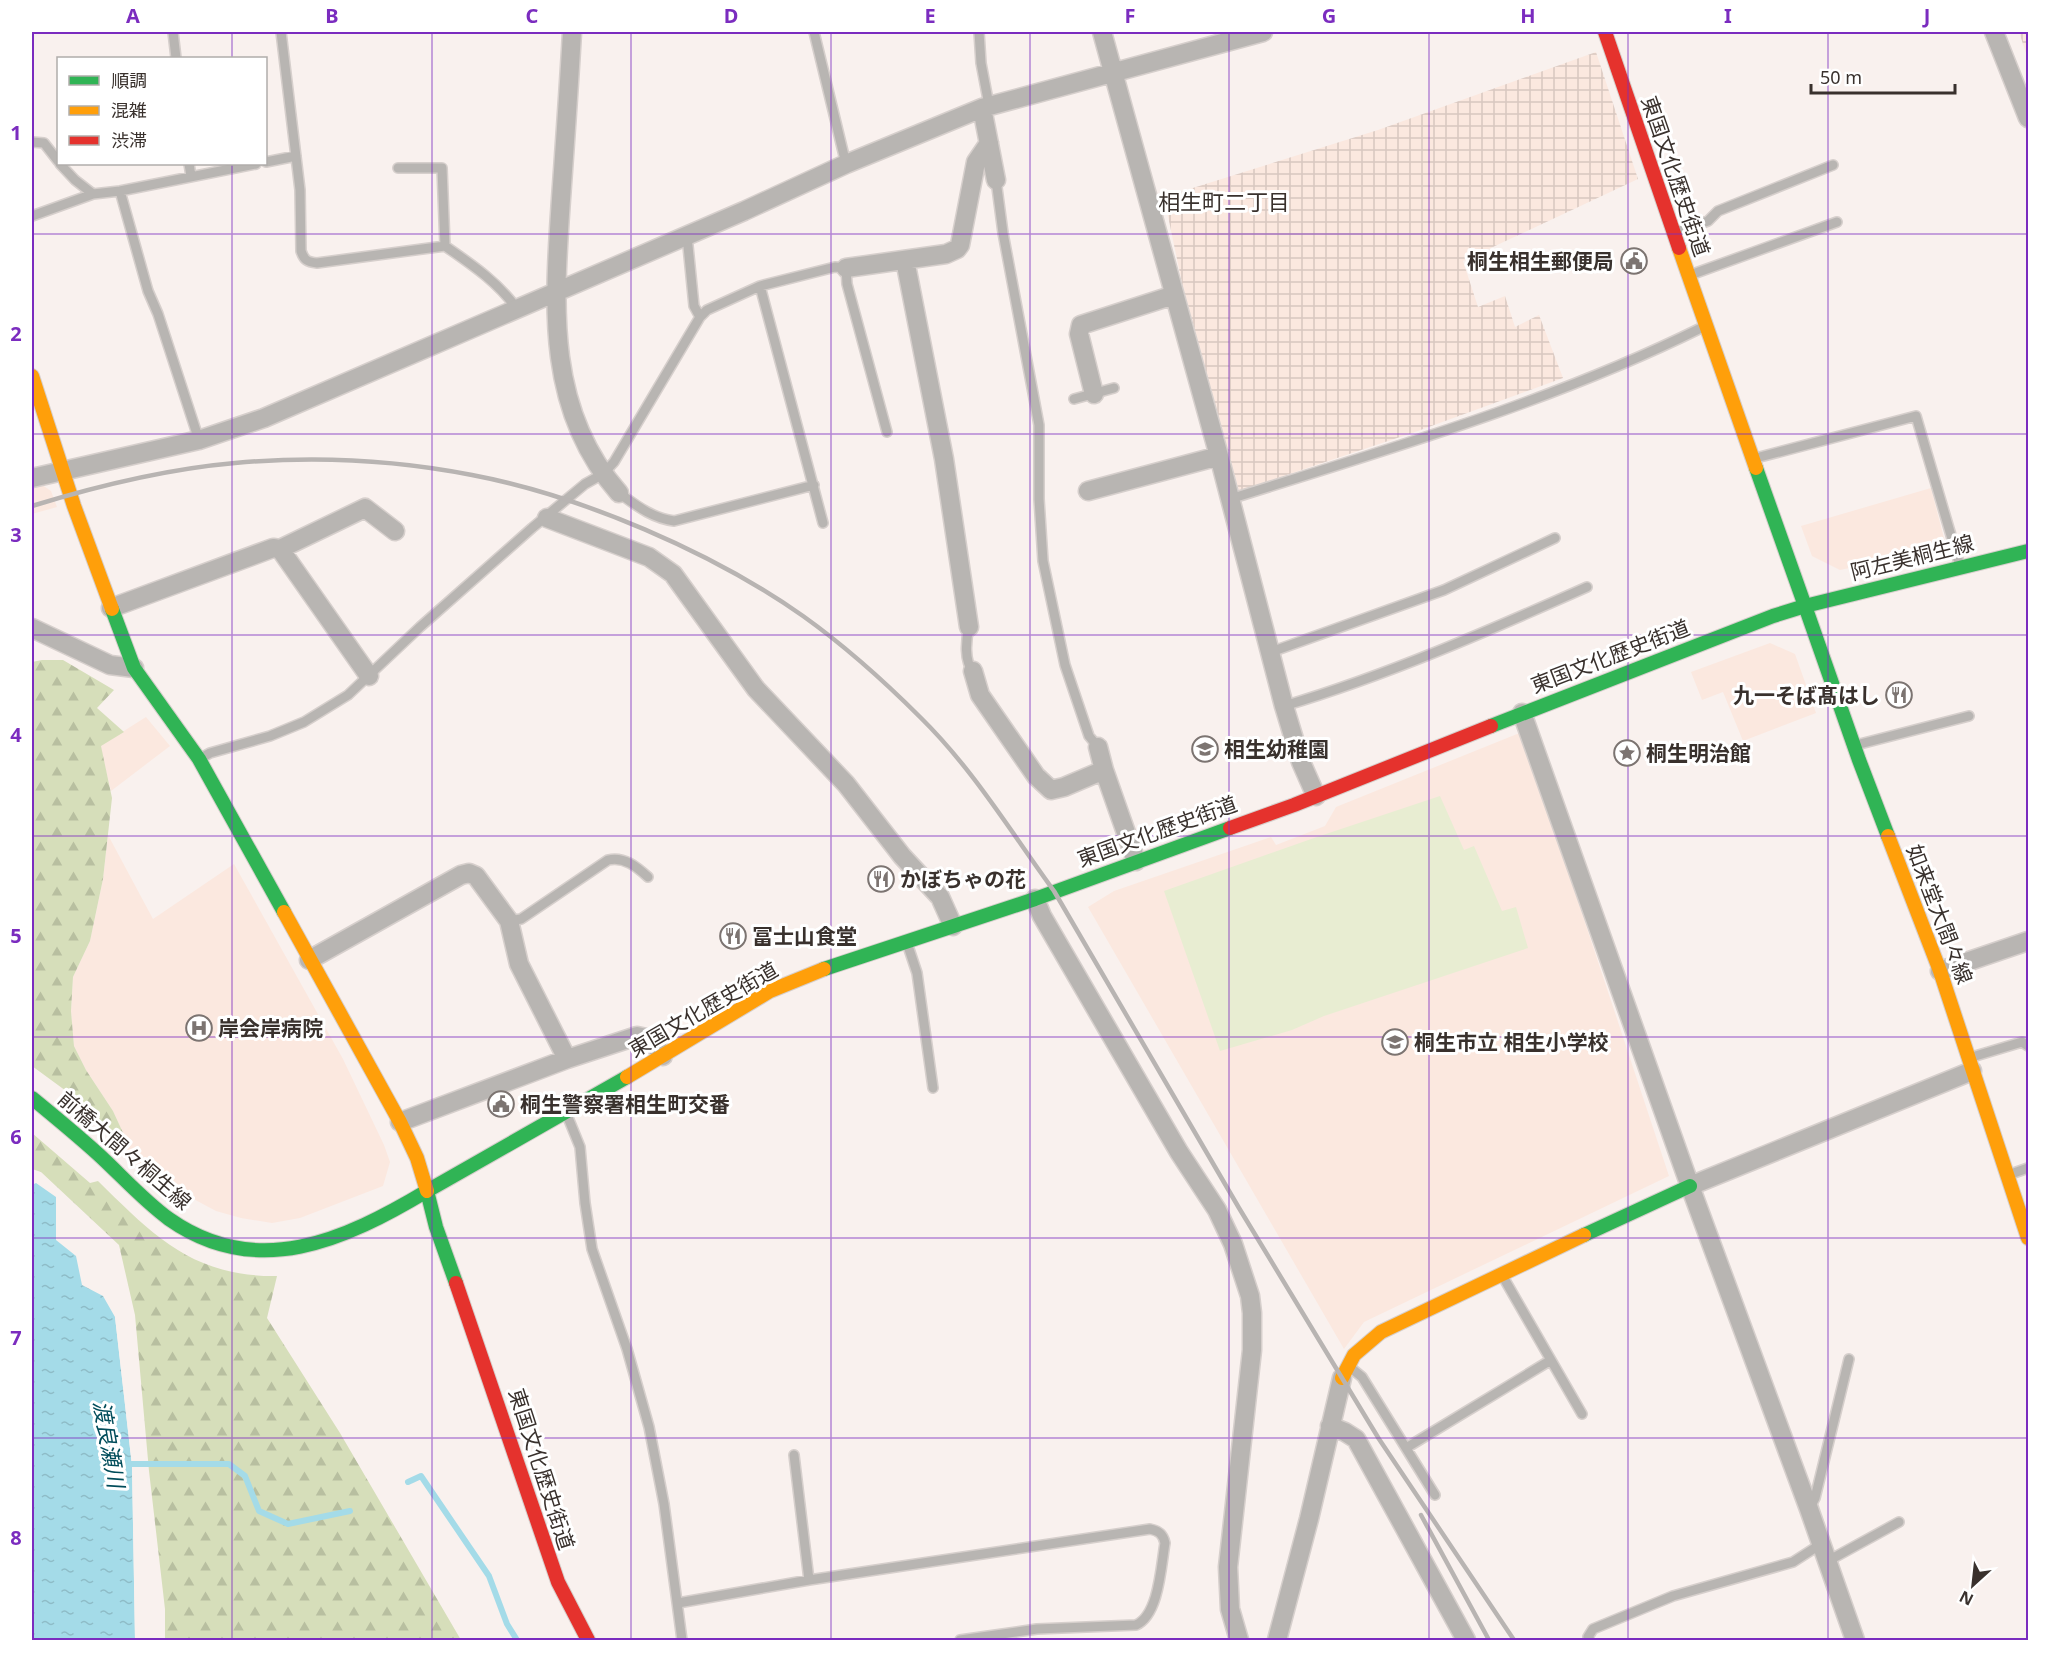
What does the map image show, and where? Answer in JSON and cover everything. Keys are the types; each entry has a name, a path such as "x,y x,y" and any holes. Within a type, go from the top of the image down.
{"main road":[{"name":"東国文化歴史街道","path":"588,1641 558,1582 550,1560 486,1367 436,1227 427,1191 663,1056 770,991 810,974 1035,898 1317,796 1522,712 1773,616 1805,606 1605,32"},
{"path":"32,376 72,500 134,668 199,759 399,1122 417,1158 427,1191"},
{"name":"阿左美桐生線","path":"1805,606 2028,551"},
{"name":"如来堂大間々線","path":"1805,606 1854,746 1940,971 2028,1238"},
{"name":"前橋大間々桐生線","path":"32,1098 139,1194 180,1227 219,1245 240,1250 285,1251 328,1242 399,1209 427,1191"},
{"path":"1345,1372 1362,1347 1381,1332 1501,1273 1690,1186"}],"street":[{"path":"572,32 556,270 558,352 575,424 603,474 619,493"},
{"path":"1102,32 1219,456 1284,706 1301,762 1317,796"},
{"path":"32,478 199,440 264,418 687,236 846,164 986,107 1263,32"},
{"path":"1994,32 2028,118"},
{"path":"986,107 989,143 996,180"},
{"path":"846,268 946,254 957,249 960,245 976,162 989,143"},
{"path":"905,260 944,459 969,627"},
{"path":"1094,394 1079,334 1082,325 1174,295"},
{"path":"1088,491 1219,456"},
{"path":"111,608 273,548 280,549 365,508 395,531"},
{"path":"546,518 649,557 673,574 756,689 846,784 902,856 940,897 953,926"},
{"path":"280,549 369,676"},
{"path":"32,628 110,665 134,668"},
{"path":"973,671 980,695 1036,777 1051,790 1104,770"},
{"path":"1522,712 1855,1641"},
{"path":"1098,747 1136,861"},
{"path":"309,960 461,875 469,873 476,876 509,921 519,964 567,1059"},
{"path":"1035,898 1042,916 1139,1085 1217,1210 1233,1244 1250,1296 1252,1350 1228,1567 1230,1610 1239,1641"},
{"path":"1940,971 2028,941"},
{"path":"399,1122 567,1059 636,1036 651,1040 663,1056"},
{"path":"1690,1186 1971,1064"},
{"path":"1277,1641 1345,1372"},
{"path":"1330,1426 1356,1439 1466,1641"}],"lane":[{"path":"173,32 176,57"},
{"path":"281,32 300,190 301,251 307,262 317,263 445,246 482,272 517,309"},
{"path":"814,32 846,164"},
{"path":"979,32 986,107"},
{"path":"32,142 44,143 57,159"},
{"path":"267,162 296,156"},
{"path":"62,165 93,195"},
{"path":"189,165 191,176"},
{"path":"32,216 93,195 251,165"},
{"path":"1673,232 1708,221 1718,211 1833,165"},
{"path":"398,168 442,168 445,246"},
{"path":"996,180 1005,245 1039,425 1039,499 1043,561 1065,665 1089,736 1098,747"},
{"path":"120,191 148,291 158,314 199,440"},
{"path":"1689,276 1837,222"},
{"path":"687,236 694,306 700,317"},
{"path":"199,759 210,753 270,736 304,722 348,695 420,627 532,528 585,484 603,474 614,462 700,317 708,310 760,286 835,267 846,268 847,284 887,432"},
{"path":"760,286 823,523"},
{"path":"1230,499 1449,429 1522,403 1574,384 1706,326"},
{"path":"1074,399 1114,388"},
{"path":"1752,459 1916,416 1960,566"},
{"path":"619,493 646,513 674,521 814,484"},
{"path":"1271,652 1444,590 1555,537"},
{"path":"1284,706 1323,694 1477,635 1587,587"},
{"path":"969,627 966,646 969,666 973,671"},
{"path":"1854,746 1969,716"},
{"path":"509,921 521,919 608,860 617,858 638,868 648,877"},
{"path":"906,941 917,973 933,1088"},
{"path":"1971,1064 2022,1042 2028,1046"},
{"path":"566,1111 580,1147 592,1249 627,1349 649,1427 663,1504 682,1641"},
{"path":"2008,1175 2028,1168"},
{"path":"1501,1273 1582,1414"},
{"path":"1809,1509 1815,1498 1849,1359"},
{"path":"1406,1448 1551,1360"},
{"path":"1345,1372 1362,1377 1435,1495"},
{"path":"794,1455 809,1580"},
{"path":"1590,1641 1588,1637 1593,1629 1673,1596 1824,1553 1899,1522"},
{"path":"678,1604 809,1580 1150,1529 1158,1531 1163,1536 1165,1543 1153,1607 1142,1622 1136,1625 1037,1629 960,1641"}],"shaded area":[{"path":"2019,32 2028,32 2028,59"},
{"path":"1596,52 1638,179 1463,261 1478,307 1505,296 1515,327 1539,315 1563,378 1415,432 1239,491 1182,283 1164,197 1378,130"},
{"path":"38,482 51,491 57,507 32,514 32,483"},
{"path":"1931,488 1945,542 1942,548 1840,570 1812,556 1801,526"},
{"path":"1770,643 1795,654 1816,713 1743,741 1723,692 1702,700 1691,672"},
{"path":"146,717 170,746 111,791 100,746"},
{"name":"桐生市立 相生小学校","path":"1522,732 1669,1176 1364,1322 1344,1349 1088,907 1114,891 1271,837 1276,845 1325,826 1336,807"},
{"name":"岸会岸病院","path":"108,835 153,919 234,864 343,1059 384,1145 390,1162 383,1186 300,1218 272,1223 216,1211 158,1180 116,1144 125,1137 113,1111 86,1070 74,1046 71,1011 73,977 90,941 103,879"}],"green space":[{"path":"63,660 114,690 97,708 124,732 101,746 112,798 103,879 90,941 73,977 71,1011 74,1046 86,1070 113,1111 125,1137 116,1144 77,1099 32,1066 32,662"},
{"path":"1440,796 1464,850 1474,846 1502,911 1516,907 1528,948 1324,1016 1292,1030 1220,1051 1164,891"},
{"path":"32,1133 90,1183 98,1181 138,1219 177,1250 221,1269 277,1276 267,1318 340,1433 461,1640 165,1640 165,1609 149,1471 135,1315 119,1245 41,1172 32,1169"}],"water":[{"name":"渡良瀬川","path":"36,1183 56,1197 56,1240 76,1256 82,1285 103,1296 115,1317 132,1466 135,1640 32,1640 32,1185"}],"pier":[{"path":"115,1317 118,1317 135,1466 138,1640 135,1640 132,1466"}],"waterway":[{"name":"渡良瀬川","path":"125,1464 229,1464 245,1476 259,1511 288,1524 350,1511"},
{"path":"408,1482 421,1476 489,1576 507,1624 517,1640"}],"railway":[{"path":"32,506 132,479 183,469 235,463 294,460 354,461 443,470 514,484 645,529 728,570 767,592 819,627 878,677 939,737 991,801 1054,891 1239,1208 1379,1439 1514,1640"},
{"path":"1421,1515 1489,1640"}],"traffic: fast":[{"path":"1491,726 1773,616 1805,606 1756,468"},
{"path":"1888,836 1805,606 2028,551"},
{"path":"112,609 134,668 199,759 284,912"},
{"path":"824,969 1035,899 1230,828"},
{"path":"456,1283 436,1227 427,1191 627,1077"},
{"path":"32,1098 90,1147 159,1212 202,1238 235,1248 268,1250 300,1247 333,1238 364,1225 427,1191"},
{"path":"1584,1235 1690,1186"}],"traffic: slow":[{"path":"1679,248 1756,468"},
{"path":"32,376 74,506 112,609"},
{"path":"1888,836 1940,971 2028,1238"},
{"path":"284,912 400,1122 417,1158 427,1191"},
{"path":"627,1077 770,991 824,969"},
{"path":"1342,1378 1354,1355 1381,1332 1584,1235"}],"traffic: jam":[{"path":"1605,32 1679,248"},
{"path":"1230,828 1294,805 1491,726"},
{"path":"456,1283 558,1582 588,1640"}],"place":[{"name":"桐生相生郵便局","path":"1634,261"},
{"name":"九一そば髙はし","path":"1899,695"},
{"name":"相生幼稚園","path":"1205,749"},
{"name":"桐生明治館","path":"1627,753"},
{"name":"かぼちゃの花","path":"881,879"},
{"name":"冨士山食堂","path":"733,936"},
{"name":"岸会岸病院","path":"199,1028"},
{"name":"桐生市立 相生小学校","path":"1395,1042"},
{"name":"桐生警察署相生町交番","path":"501,1104"}],"district":[{"name":"相生町二丁目","path":"1224,201"}]}
